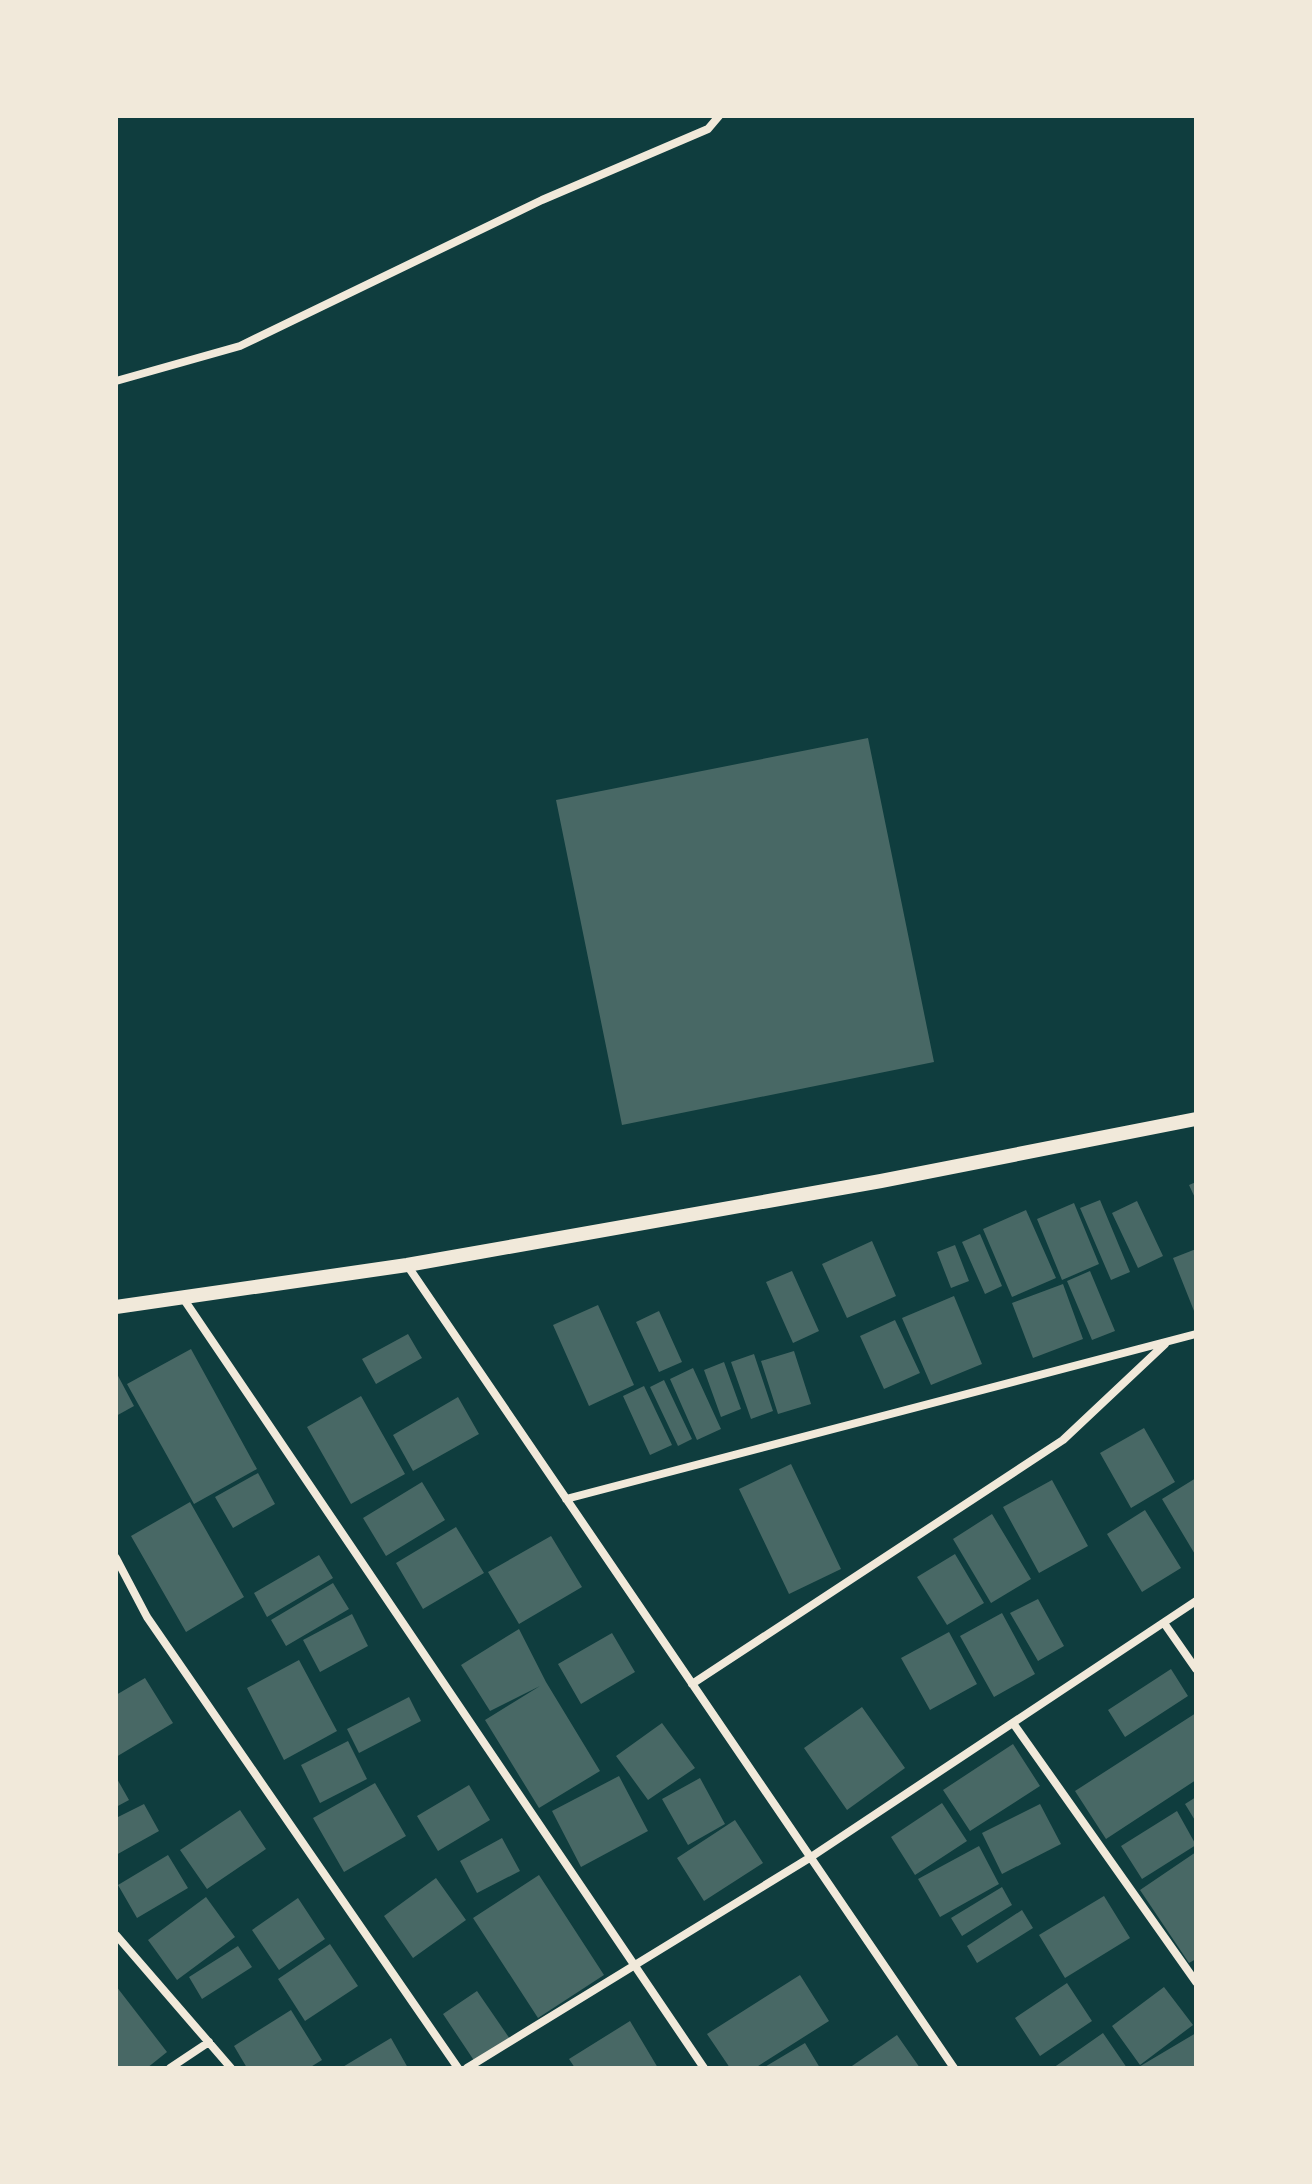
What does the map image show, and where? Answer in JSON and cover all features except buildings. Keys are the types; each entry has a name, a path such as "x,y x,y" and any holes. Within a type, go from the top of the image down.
{"street":[{"path":"116,381 240,346 542,200 708,129 719,116"},
{"path":"116,1307 407,1265 881,1181 1196,1119"},
{"path":"407,1265 954,2068"},
{"path":"183,1298 704,2068"},
{"path":"566,1499 1196,1334"},
{"path":"692,1684 1063,1440 1168,1341"},
{"path":"116,1558 147,1617 458,2068"},
{"path":"467,2068 811,1857 1196,1601"},
{"path":"1164,1623 1196,1669"},
{"path":"1013,1723 1196,1982"},
{"path":"116,1935 119,1945 231,2068"},
{"path":"170,2068 209,2042"}]}
